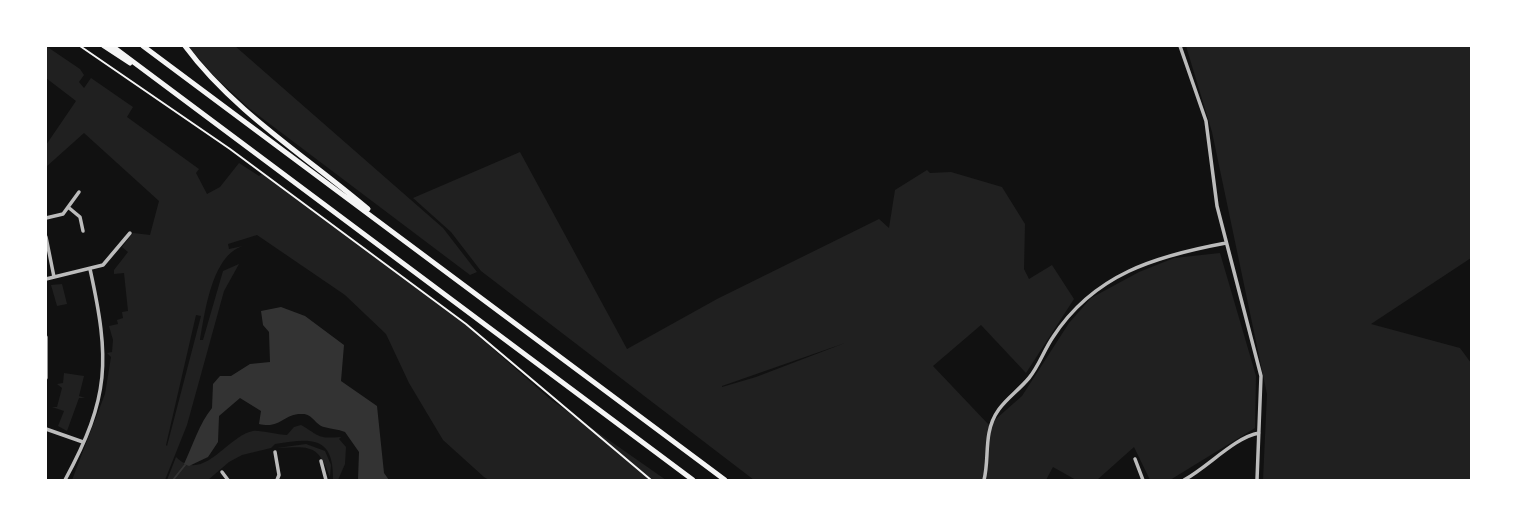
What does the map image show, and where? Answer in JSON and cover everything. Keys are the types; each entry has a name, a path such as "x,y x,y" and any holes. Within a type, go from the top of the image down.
{"highway":[{"path":"104,46 188,102"},
{"path":"112,46 693,481"},
{"path":"143,46 725,481"},
{"path":"185,46 228,94 405,241"}],"street":[{"path":"1180,46 1206,121 1209,166 1261,376 1256,481"},
{"path":"46,218 61,215 79,192"},
{"path":"68,207 80,217 83,231"},
{"path":"46,279 90,269 108,261 130,233"},
{"path":"46,237 54,277"},
{"path":"984,481 989,462 988,433 998,410 1014,390 1028,379 1052,337 1089,294 1170,254 1226,243"},
{"path":"65,481 102,390 105,370 103,329 90,269"},
{"path":"46,337 46,378"},
{"path":"46,429 83,442"},
{"path":"1184,481 1204,469 1246,435 1259,433"},
{"path":"275,452 279,475 277,481"},
{"path":"1135,459 1143,481"},
{"path":"321,461 326,481"},
{"path":"222,472 228,481"}],"path":[{"path":"80,46 230,149 466,324 651,481"}],"shaded area":[{"path":"46,46 80,69 84,75 79,82 84,88 91,78 133,107 127,117 199,169 196,173 207,194 220,187 239,163 259,176 262,174 467,326 550,399 666,480 489,480 443,440 409,383 386,334 345,295 257,235 228,244 229,249 243,246 232,251 217,272 204,315 200,340 203,340 223,271 239,264 224,291 187,425 165,480 72,480 105,394 111,357 107,353 112,352 113,340 109,326 118,324 117,320 123,318 122,312 128,311 124,273 114,274 114,270 128,252 122,247 133,233 150,235 159,201 84,133 46,167 46,145 76,101 46,78","holes":["196,315 201,316 167,446"]},
{"path":"188,46 235,46 443,228 477,272 470,275 250,109 214,76"},
{"path":"1186,46 1471,46 1471,258 1371,324 1460,348 1471,363 1471,480 1263,480 1267,394 1212,132"},
{"path":"520,152 627,349 717,299 879,219 889,228 895,190 927,170 930,173 951,172 1002,187 1025,224 1024,269 1029,279 1052,265 1074,299 1026,373 981,325 933,366 989,425 1022,396 1069,323 1091,298 1139,272 1174,258 1220,253 1256,376 1255,428 1170,480 1150,480 1134,447 1097,480 1076,480 1053,467 1046,480 754,480 481,271 451,232 413,198","holes":["845,343 756,377 722,387"]},
{"path":"62,284 67,304 57,306 51,285"},
{"path":"281,307 305,316 344,345 341,381 377,406 384,473 389,480 358,480 359,452 345,432 321,426 305,414 290,416 272,425 259,424 261,411 240,398 219,416 218,442 208,457 189,466 184,464 212,408 213,384 220,376 231,376 250,364 270,362 269,332 263,325 261,311"},
{"path":"64,373 84,376 79,396 85,398 79,398 67,431 58,426 64,411 52,407 57,407 62,388 57,384 63,383"},
{"path":"301,425 323,437 341,437 339,439 346,447 345,464 338,480 333,480 330,455 325,448 318,443 300,441 275,444 271,448 242,455 208,480 167,480 176,457 186,464 196,465 253,431 287,435 294,427"},
{"path":"306,444 325,451 331,465 330,477 322,459 312,450 298,447 277,448"}],"waterway":[{"path":"173,480 185,465"}]}
